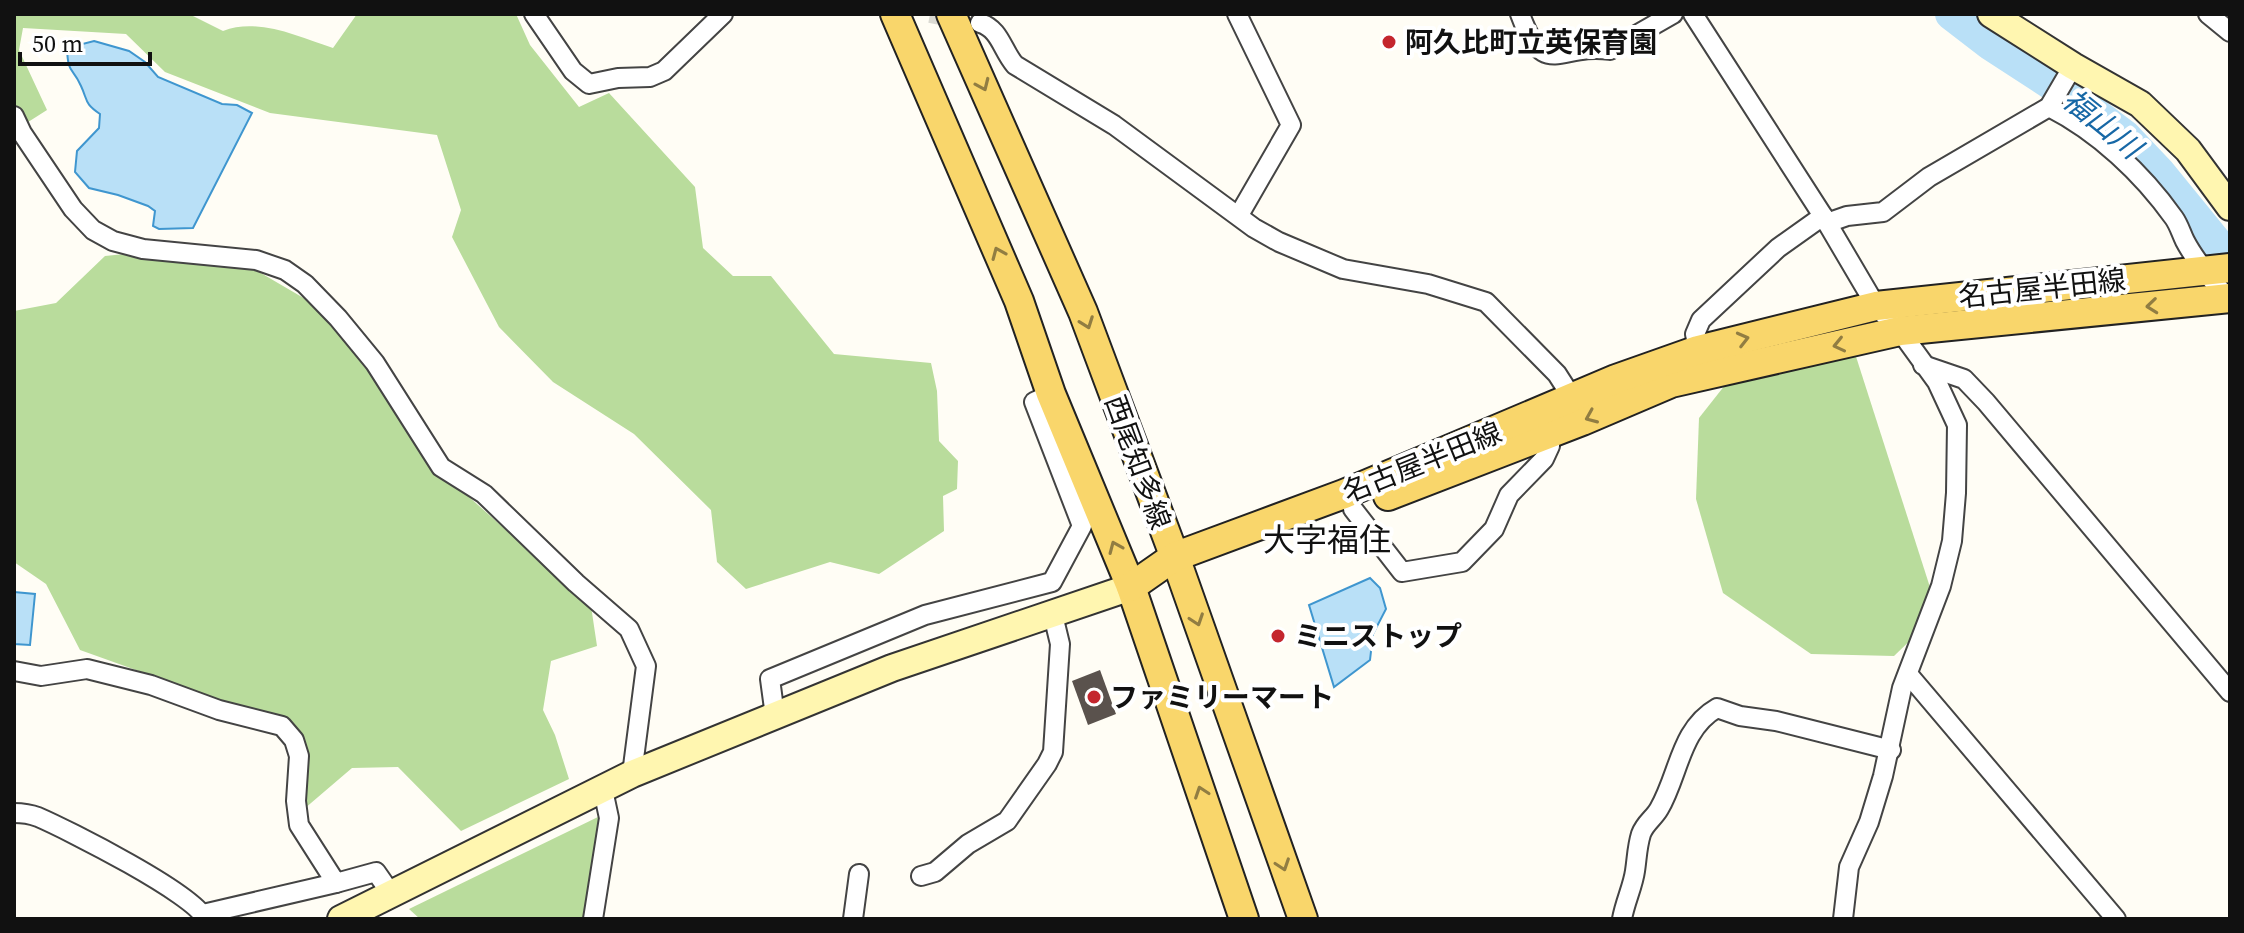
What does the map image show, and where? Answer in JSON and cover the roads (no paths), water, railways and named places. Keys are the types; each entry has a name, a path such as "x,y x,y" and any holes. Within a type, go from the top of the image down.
{"main road":[{"name":"西尾知多線","path":"895,14 1019,301 1051,394 1131,587 1244,919"},
{"name":"西尾知多線","path":"951,14 1083,312 1177,564 1303,919"},
{"name":"名古屋半田線","path":"1131,587 1177,564 1616,379 1698,350 1876,306 2218,269"},
{"name":"名古屋半田線","path":"1177,564 1353,509 1671,383 1900,331 2229,299"}],"street":[{"path":"534,14 573,71 589,84 618,78 650,77 664,71 723,14"},
{"path":"1237,14 1291,125 1239,215"},
{"path":"1520,14 1528,36 1538,50 1548,56 1599,48 1610,50 1673,14"},
{"path":"1693,14 1825,219 1876,306 1900,331 1937,382 1957,425 1952,541 1941,586 1902,688 1891,750 1869,822 1849,867 1843,919"},
{"path":"1991,14 2070,72 2140,104 2188,150 2230,207"},
{"path":"2208,14 2230,32"},
{"path":"980,23 996,32 1004,52 1015,65 1114,125 1254,228 1279,242 1343,269 1428,284 1486,302 1557,374 1573,399"},
{"path":"1698,350 1695,334 1701,320 1778,248 1825,219 1883,212 1929,177 2050,104 2070,72"},
{"path":"2050,104 2120,157 2148,186 2177,221 2185,240 2218,269 2229,299"},
{"path":"14,116 73,209 93,230 113,241 143,249 256,260 285,270 305,284 338,318 375,363 441,467 484,494 576,583 629,629 646,666 632,774"},
{"path":"1923,365 1964,379 2230,692"},
{"path":"775,716 770,679 925,615 1052,582 1082,526 1034,402 1051,394"},
{"path":"1353,509 1402,572 1462,562 1494,529 1509,495 1544,459 1550,446 1550,433"},
{"path":"341,919 632,774 892,668 1131,587"},
{"path":"921,876 935,872 959,850 1007,821 1047,764 1053,752 1060,644 1053,615"},
{"path":"14,671 41,676 87,669 151,685 219,710 282,726 294,740 299,756 296,801 299,825 336,883"},
{"path":"1908,674 2116,919"},
{"path":"1622,919 1625,899 1635,873 1636,850 1642,831 1659,811 1691,731 1709,712 1717,708 1891,750"},
{"path":"593,919 609,818 603,790"},
{"path":"14,813 40,818 137,868 204,916 376,872 392,895"},
{"path":"853,919 859,874"}],"water":[{"path":"94,41 129,51 145,62 158,77 252,113 193,228 159,229 153,226 155,211 148,206 89,188 75,172 77,151 99,128 100,114 89,104 71,70 67,48"},
{"path":"1370,578 1380,588 1386,609 1373,634 1370,660 1334,687 1309,605"},
{"path":"14,592 35,594 30,645 14,644"}],"waterway":[{"name":"福山川","path":"1951,14 2125,136 2160,173 2230,259"}],"tunnel":[{"path":"930,14 962,20"}],"place":[{"name":"阿久比町立英保育園","path":"1389,42"},
{"name":"ミニストップ","path":"1278,636"},
{"name":"ファミリーマート","path":"1094,697"}],"district":[{"name":"大字福住","path":"1327,540"}]}
